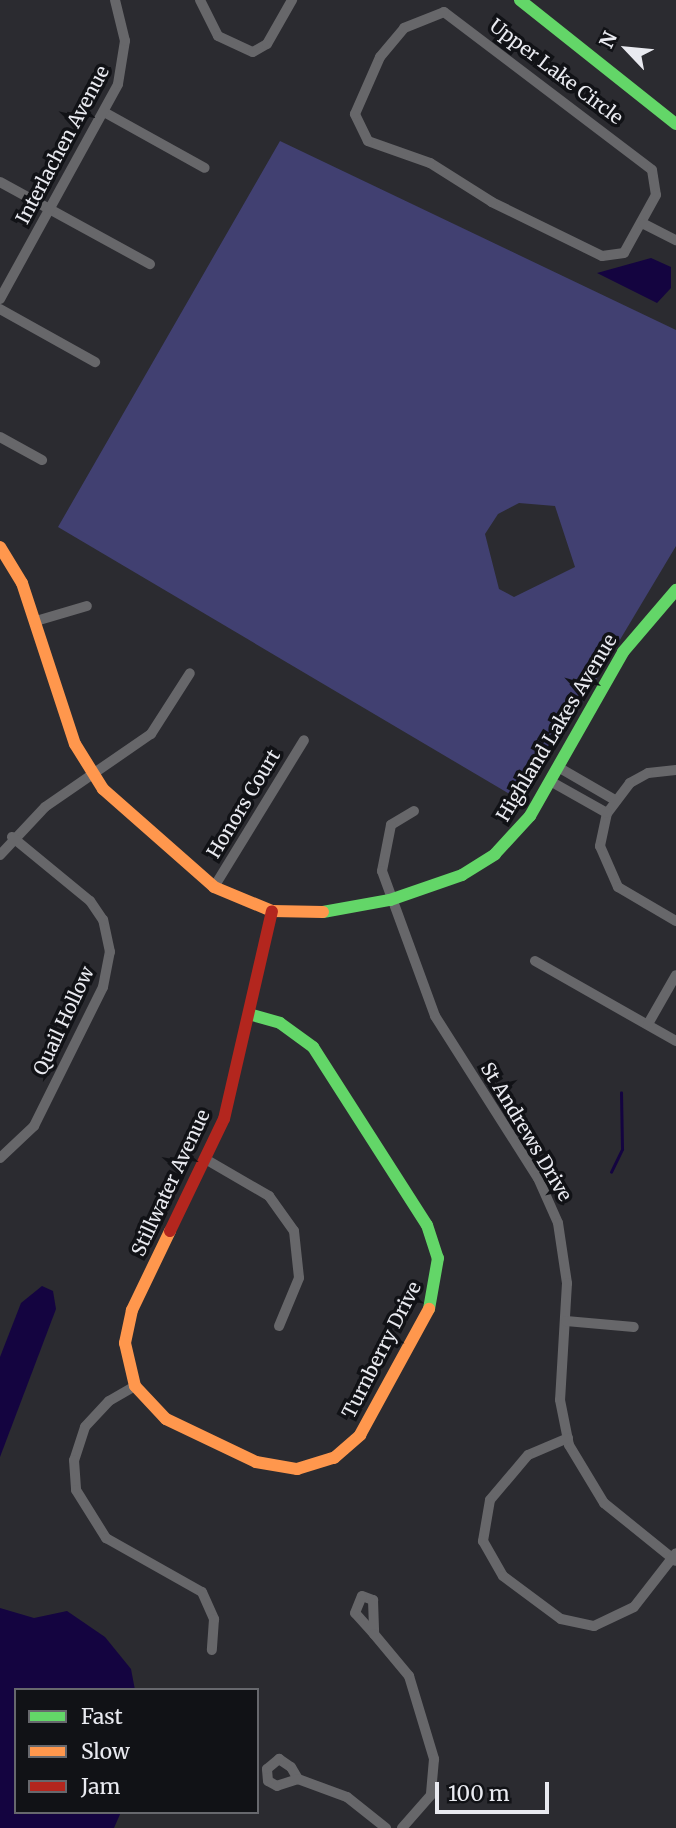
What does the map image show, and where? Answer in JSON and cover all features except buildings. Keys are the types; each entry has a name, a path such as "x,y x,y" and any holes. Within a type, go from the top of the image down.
{"street":[{"name":"Interlachen Avenue","path":"0,299 104,112 125,56 115,0"},
{"path":"200,0 218,36 253,52 267,44 292,0"},
{"path":"520,0 676,124"},
{"name":"Upper Lake Circle","path":"444,12 516,61 652,170 657,189 644,224 624,253 602,256 492,202 430,163 368,141 357,121 357,101 391,40 427,14 444,12"},
{"path":"104,112 205,169"},
{"path":"0,182 150,264"},
{"path":"644,224 676,240"},
{"path":"0,309 95,362"},
{"path":"0,437 42,460"},
{"name":"Highland Lakes Avenue","path":"0,547 36,621 71,734 93,776 126,814 214,887 272,911 326,915 390,900 486,861 517,833 558,768 624,652 676,590"},
{"path":"36,621 87,606"},
{"path":"0,855 12,837 151,734 190,673"},
{"name":"Honors Court","path":"214,887 304,740"},
{"path":"558,768 615,800"},
{"path":"676,770 643,774 615,800 607,813 600,846 611,879 676,921"},
{"path":"550,781 607,813"},
{"name":"St Andrews Drive","path":"414,811 398,819 384,838 381,865 390,900 435,1016 555,1213 567,1269 561,1400 568,1438 583,1475 604,1503 675,1557"},
{"name":"Quail Hollow","path":"0,1158 34,1126 103,987 110,952 90,901 12,837"},
{"name":"Stillwater Avenue","path":"135,1386 126,1356 130,1316 207,1160 249,1014 272,911"},
{"path":"535,961 676,1041"},
{"path":"648,1024 676,975"},
{"name":"Turnberry Drive","path":"135,1386 166,1419 256,1462 290,1470 321,1464 360,1435 436,1292 438,1258 427,1224 323,1061 292,1029 249,1014"},
{"path":"207,1160 269,1196 294,1231 299,1278 279,1326"},
{"path":"566,1321 634,1327"},
{"path":"135,1386 109,1401 85,1427 75,1460 76,1490 106,1538 202,1592 214,1619 212,1650"},
{"path":"568,1438 528,1455 490,1500 483,1535 495,1567 556,1616 594,1626 625,1615 675,1557"},
{"path":"374,1633 409,1676 434,1759 431,1795 402,1828"},
{"path":"298,1779 347,1797 386,1828"}],"shaded area":[{"path":"280,141 676,330 676,546 523,802 58,527","holes":["519,503 555,506 575,567 514,597 499,589 485,534 498,514"]},
{"path":"651,258 671,267 671,288 657,303 597,273"},
{"path":"42,1286 53,1291 56,1309 0,1457 0,1357 21,1303"},
{"path":"0,1608 34,1618 67,1611 105,1637 131,1669 135,1688 14,1688 14,1814 120,1814 114,1828 0,1828"}],"waterway":[{"path":"611,1172 622,1149 621,1093"}],"traffic: fast":[{"path":"520,0 676,124"},
{"path":"323,912 390,900 462,875 495,854 530,816 623,652 676,590"},
{"path":"249,1014 280,1023 313,1047 427,1225 438,1258 429,1309"}],"traffic: slow":[{"path":"0,547 22,583 75,744 103,789 214,887 272,911 323,912"},
{"path":"170,1231 132,1310 125,1343 135,1386 166,1419 256,1462 297,1469 334,1458 360,1435 429,1309"}],"traffic: jam":[{"path":"170,1231 224,1119 272,911"}]}
